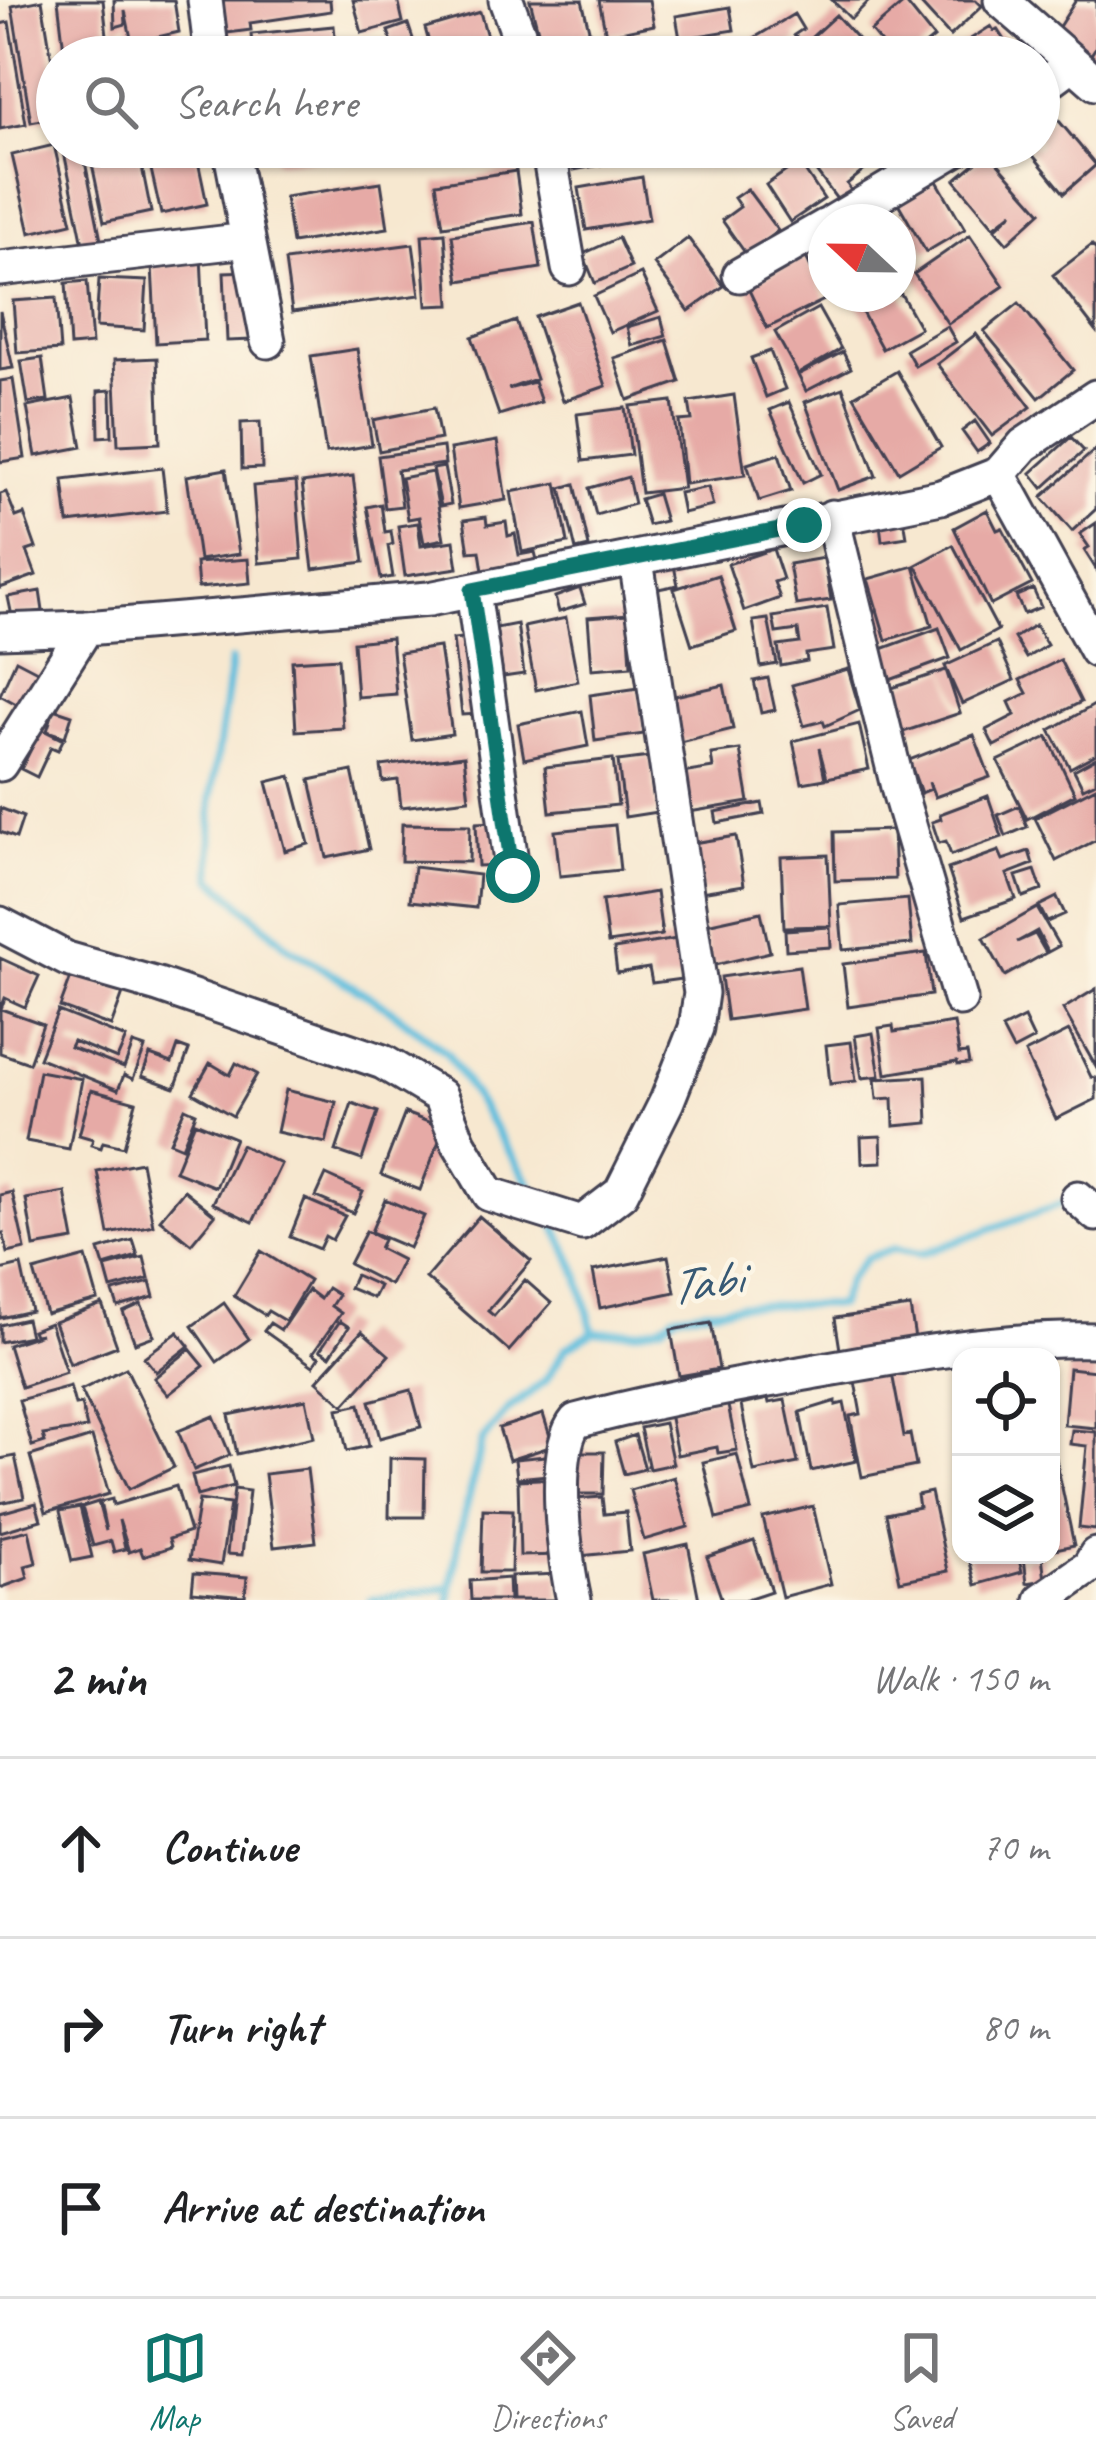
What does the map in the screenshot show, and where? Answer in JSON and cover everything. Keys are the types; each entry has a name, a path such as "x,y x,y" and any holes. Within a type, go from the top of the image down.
{"street":[{"path":"205,0 209,36"},
{"path":"506,0 519,36"},
{"path":"1000,0 1041,36"},
{"path":"1060,52 1084,73"},
{"path":"234,168 268,341"},
{"path":"551,168 568,268"},
{"path":"864,204 924,168"},
{"path":"740,275 808,236"},
{"path":"0,269 248,241"},
{"path":"0,631 429,599 941,496 999,474 1024,445 1096,398"},
{"path":"999,474 1096,650"},
{"path":"832,517 898,791 960,999"},
{"path":"0,924 67,959 383,1062 440,1096 459,1143 489,1194 582,1222 622,1193 668,1101 696,1028 701,993 636,560"},
{"path":"472,590 513,876"},
{"path":"0,764 86,628"},
{"path":"574,1600 565,1533 563,1445 575,1421 647,1402 970,1345 1096,1340"},
{"path":"1042,1600 1089,1567 1096,1555"}],"building":[{"path":"42,0 48,36 36,36 36,121 31,122 12,6"},
{"path":"58,0 103,0 107,36 62,36"},
{"path":"114,0 174,0 179,32 131,36 125,10 126,24 115,27"},
{"path":"222,0 330,0 331,11 250,23 251,30 227,33"},
{"path":"353,0 398,0 403,22 362,33"},
{"path":"530,0 582,0 590,34 539,36"},
{"path":"599,0 649,0 654,25 606,35"},
{"path":"832,0 870,0 851,19"},
{"path":"917,0 976,0 982,6 950,36"},
{"path":"1076,0 1096,0 1096,47 1088,59 1060,36 1053,36"},
{"path":"905,2 932,36 875,36 871,31"},
{"path":"730,7 734,30 679,36 676,16"},
{"path":"480,12 487,36 427,36 425,28"},
{"path":"794,14 803,29 795,36 757,36"},
{"path":"836,15 855,36 813,36"},
{"path":"9,22 26,124 0,129 0,24"},
{"path":"408,24 412,36 390,36 388,31"},
{"path":"334,26 335,36 251,36"},
{"path":"991,26 1002,36 975,36"},
{"path":"1060,122 1096,165 1064,193 1043,168 1060,168"},
{"path":"36,149 36,168 59,168 72,223 30,233 12,155"},
{"path":"67,168 86,168 102,245 84,249"},
{"path":"93,168 142,168 151,212 104,222"},
{"path":"151,168 199,168 207,204 161,214"},
{"path":"790,168 803,168 824,199 808,204 808,210 790,222 766,185"},
{"path":"814,168 865,168 847,184 855,197 840,204"},
{"path":"969,168 1002,168 1041,212 1007,243 995,229 1013,212 994,227 955,180"},
{"path":"516,171 522,214 443,226 436,183"},
{"path":"642,177 649,219 586,230 579,188"},
{"path":"937,181 965,229 926,252 916,234 916,204 898,203"},
{"path":"381,182 388,228 292,243 285,197"},
{"path":"747,189 778,231 746,254 722,220 740,207 734,198"},
{"path":"534,222 541,268 459,281 452,235"},
{"path":"445,233 450,305 427,306 422,235"},
{"path":"970,235 1004,286 948,324 916,273"},
{"path":"618,238 631,267 595,283 583,254"},
{"path":"688,238 724,286 689,311 654,264"},
{"path":"413,244 420,295 292,312 285,261"},
{"path":"1092,245 1096,250 1096,331 1053,275"},
{"path":"188,256 201,256 205,340 156,343 152,266 188,264"},
{"path":"806,257 808,261 808,308 767,328 747,286"},
{"path":"250,271 253,340 227,341 224,272"},
{"path":"641,274 658,311 610,332 594,296"},
{"path":"99,279 147,281 144,330 96,327"},
{"path":"87,281 92,344 70,346 66,283"},
{"path":"56,298 60,350 17,353 13,301"},
{"path":"578,302 606,386 563,401 535,317"},
{"path":"1019,303 1073,370 1039,398 984,331"},
{"path":"0,311 13,368 0,370"},
{"path":"811,312 820,312 841,349 798,374 775,332"},
{"path":"862,312 911,312 920,328 882,349"},
{"path":"661,317 666,336 632,346 627,327"},
{"path":"516,321 536,379 508,389 534,382 541,402 499,415 472,337"},
{"path":"947,326 956,342 915,366 906,350"},
{"path":"976,334 1031,407 992,436 937,364"},
{"path":"667,340 680,382 628,400 614,358"},
{"path":"357,349 372,445 326,453 311,356"},
{"path":"770,351 785,389 766,397 751,358"},
{"path":"843,352 851,368 806,391 798,375"},
{"path":"42,358 48,400 28,403 21,361"},
{"path":"157,358 160,443 118,445 114,360"},
{"path":"897,371 941,447 899,472 854,396"},
{"path":"13,379 25,458 0,462 0,381"},
{"path":"843,388 876,476 838,490 805,402"},
{"path":"111,390 112,436 99,437 98,391"},
{"path":"734,395 745,475 685,484 679,421 692,420 689,402"},
{"path":"73,398 82,447 36,456 27,407"},
{"path":"672,401 683,488 641,493 630,406"},
{"path":"789,402 821,474 803,483 770,410"},
{"path":"434,408 440,439 379,451 373,420"},
{"path":"625,408 631,455 583,461 577,414"},
{"path":"975,421 990,443 977,452 962,431"},
{"path":"260,422 262,468 242,469 241,423"},
{"path":"1071,437 1084,451 1043,488 1031,473"},
{"path":"497,441 506,500 459,508 450,449"},
{"path":"443,447 445,464 397,470 402,506 385,508 378,456"},
{"path":"1096,449 1096,509 1072,531 1042,497"},
{"path":"779,454 791,491 759,501 747,464"},
{"path":"444,467 451,504 441,506 433,469"},
{"path":"162,468 167,511 68,523 63,480"},
{"path":"226,469 239,554 199,560 187,476"},
{"path":"432,472 444,539 424,543 419,517 408,519 401,478"},
{"path":"353,476 364,562 313,569 302,483"},
{"path":"628,477 634,504 596,515 589,488"},
{"path":"296,482 302,559 259,563 253,486"},
{"path":"557,483 568,543 522,552 511,492"},
{"path":"575,484 589,547 576,550 561,488"},
{"path":"708,487 713,506 683,513 679,493"},
{"path":"6,492 16,517 24,514 36,548 27,551 36,575 0,588 0,494"},
{"path":"657,494 665,521 648,525 640,499"},
{"path":"381,504 385,532 391,531 393,544 388,546 393,577 381,579 367,507"},
{"path":"987,510 1032,584 991,605 954,528"},
{"path":"486,517 487,525 506,522 508,536 515,534 519,555 535,552 539,568 484,578 480,551 469,552 464,520"},
{"path":"904,519 907,537 882,541 880,524"},
{"path":"418,523 421,546 454,541 458,568 405,576 398,526"},
{"path":"1096,523 1096,569 1080,534"},
{"path":"953,545 998,630 961,650 916,565"},
{"path":"773,549 783,579 774,582 780,598 744,611 728,564"},
{"path":"824,558 831,600 796,605 789,564"},
{"path":"248,559 250,583 198,588 196,563"},
{"path":"673,561 678,585 643,592 638,568"},
{"path":"914,566 932,626 886,640 868,579"},
{"path":"718,575 736,631 692,645 674,589"},
{"path":"580,588 585,604 559,612 555,597"},
{"path":"1033,589 1041,607 1024,614 1016,596"},
{"path":"40,591 43,611 12,616 8,597"},
{"path":"827,608 834,650 806,654 807,661 781,666 778,646 800,643 798,630 776,633 773,617"},
{"path":"628,614 631,666 592,669 588,617"},
{"path":"566,618 578,681 536,690 524,627"},
{"path":"768,619 777,664 761,667 753,621"},
{"path":"517,624 524,674 503,677 496,628"},
{"path":"1035,625 1047,645 1026,658 1014,638"},
{"path":"939,628 950,658 890,680 879,650"},
{"path":"470,637 479,714 462,715 453,639"},
{"path":"391,638 396,694 357,697 353,642"},
{"path":"997,642 1014,680 962,704 945,666"},
{"path":"439,647 452,734 412,740 399,653"},
{"path":"338,658 343,728 296,731 292,661"},
{"path":"16,660 41,673 22,707 0,695"},
{"path":"1060,660 1081,702 994,746 986,730 1015,715 1009,702 1027,693 1020,680"},
{"path":"848,669 860,710 825,726 823,721 804,726 792,685"},
{"path":"946,670 960,713 900,733 886,690"},
{"path":"768,678 775,710 761,713 754,681"},
{"path":"724,685 733,729 676,743 666,698"},
{"path":"639,688 644,734 595,741 590,695"},
{"path":"1096,704 1096,754 1070,768 1050,730"},
{"path":"54,709 72,715 65,737 47,731"},
{"path":"582,711 588,746 524,759 518,724"},
{"path":"859,724 869,769 827,778 819,748 825,779 802,783 793,741"},
{"path":"41,729 63,740 58,750 51,747 37,777 21,769"},
{"path":"974,735 990,777 935,797 929,782 931,789 921,793 909,760"},
{"path":"1048,737 1075,794 1027,819 998,761"},
{"path":"740,750 749,802 689,812 682,773 713,768 711,754"},
{"path":"464,756 469,799 401,807 398,780 383,782 381,766"},
{"path":"650,757 657,812 625,817 618,761"},
{"path":"1096,758 1096,782 1083,788 1074,770"},
{"path":"613,759 618,805 550,812 545,767"},
{"path":"352,771 369,849 327,858 310,780"},
{"path":"291,776 309,844 285,851 267,782"},
{"path":"1096,787 1096,840 1056,861 1035,818"},
{"path":"988,796 1002,837 951,855 946,841 939,843 932,822 941,819 940,814"},
{"path":"762,803 764,814 717,823 715,812"},
{"path":"1019,806 1027,827 1006,836 998,815"},
{"path":"0,808 23,817 16,838 0,832"},
{"path":"495,822 498,865 478,866 476,823"},
{"path":"402,824 470,825 469,862 401,861"},
{"path":"615,825 620,870 560,876 555,831"},
{"path":"893,830 895,879 835,881 834,832"},
{"path":"736,836 744,885 701,892 693,843"},
{"path":"999,851 1003,860 1029,851 1033,864 1007,874 1016,899 964,917 948,869"},
{"path":"828,855 831,926 784,927 781,857"},
{"path":"414,867 479,875 476,908 410,901"},
{"path":"1035,870 1042,890 1023,897 1016,876"},
{"path":"656,892 662,935 608,943 602,901"},
{"path":"1057,897 1065,914 1047,922 1039,906"},
{"path":"908,899 912,944 843,950 839,905"},
{"path":"1037,908 1059,946 1048,952 1037,931 1017,942 1035,934 1046,953 1005,976 984,938"},
{"path":"761,912 770,952 711,966 702,925"},
{"path":"830,927 831,947 786,950 785,930"},
{"path":"683,938 689,978 652,983 649,968 617,973 614,949"},
{"path":"926,953 931,995 848,1007 843,964"},
{"path":"0,958 39,976 25,1007 5,998 1,1009 43,1024 29,1063 0,1053"},
{"path":"799,966 805,1009 727,1020 721,977"},
{"path":"73,972 124,991 111,1026 60,1007"},
{"path":"1096,989 1096,1067 1063,1009"},
{"path":"58,1011 126,1038 117,1059 73,1041 70,1047 124,1068 133,1044 145,1048 133,1079 124,1075 118,1090 39,1058"},
{"path":"1024,1018 1034,1039 1013,1050 1002,1029"},
{"path":"954,1023 959,1054 967,1053 969,1064 886,1074 879,1028 893,1026 894,1032"},
{"path":"1069,1031 1091,1077 1096,1078 1096,1099 1056,1119 1025,1053"},
{"path":"873,1033 880,1076 862,1078 855,1036"},
{"path":"851,1042 856,1081 830,1084 826,1045"},
{"path":"178,1046 189,1050 175,1088 142,1076 150,1055 172,1063"},
{"path":"210,1063 230,1075 236,1063 257,1074 233,1116 193,1093"},
{"path":"39,1071 82,1079 69,1149 26,1141"},
{"path":"926,1076 928,1123 894,1126 893,1098 877,1099 875,1079"},
{"path":"91,1090 136,1102 124,1147 103,1142 101,1148 91,1145 93,1139 79,1135"},
{"path":"286,1090 336,1102 326,1143 277,1132"},
{"path":"352,1103 378,1112 362,1160 336,1151"},
{"path":"185,1108 196,1113 182,1147 170,1142"},
{"path":"405,1113 444,1128 420,1190 381,1175"},
{"path":"195,1122 235,1138 215,1187 175,1171"},
{"path":"881,1136 882,1162 862,1163 861,1137"},
{"path":"241,1145 281,1164 253,1222 213,1203"},
{"path":"141,1162 153,1225 109,1234 97,1171"},
{"path":"326,1175 363,1192 353,1213 316,1197"},
{"path":"184,1190 215,1215 191,1244 160,1219"},
{"path":"12,1192 25,1249 8,1253 0,1234 0,1195"},
{"path":"65,1192 74,1240 34,1247 26,1199"},
{"path":"305,1199 345,1216 332,1240 325,1236 319,1249 290,1237"},
{"path":"385,1199 424,1216 409,1248 371,1232"},
{"path":"479,1216 531,1261 488,1311 494,1316 525,1280 551,1303 509,1351 426,1278"},
{"path":"366,1231 383,1240 379,1248 402,1260 390,1285 349,1264"},
{"path":"133,1240 138,1256 104,1266 99,1250"},
{"path":"261,1251 309,1281 285,1321 234,1296"},
{"path":"668,1256 675,1292 600,1308 593,1271"},
{"path":"86,1257 98,1300 46,1314 34,1271"},
{"path":"144,1257 149,1279 111,1289 105,1267"},
{"path":"21,1265 31,1311 0,1318 0,1270"},
{"path":"355,1275 379,1286 373,1298 349,1288"},
{"path":"150,1282 154,1297 118,1307 113,1292"},
{"path":"327,1288 338,1295 331,1306 341,1313 313,1353 319,1357 313,1366 264,1331 270,1323 281,1330 308,1290 320,1299"},
{"path":"224,1303 249,1339 217,1362 192,1326"},
{"path":"102,1304 117,1346 70,1364 54,1322"},
{"path":"141,1304 154,1336 135,1343 123,1312"},
{"path":"910,1307 916,1345 841,1356 835,1318"},
{"path":"26,1319 30,1336 0,1342 0,1325"},
{"path":"340,1321 349,1327 330,1356 320,1350"},
{"path":"50,1323 66,1372 21,1387 8,1345 41,1334 34,1335 32,1330"},
{"path":"711,1323 719,1369 679,1376 671,1330"},
{"path":"362,1331 389,1355 344,1405 317,1381"},
{"path":"178,1332 189,1346 156,1372 144,1357"},
{"path":"190,1349 204,1366 168,1395 154,1378"},
{"path":"126,1368 174,1467 129,1489 81,1390"},
{"path":"891,1368 904,1436 910,1434 916,1466 862,1477 850,1416 861,1414 854,1376"},
{"path":"1069,1368 1096,1371 1096,1428 1064,1425"},
{"path":"70,1386 87,1428 43,1435 45,1442 32,1446 19,1400"},
{"path":"411,1390 421,1427 380,1438 370,1401"},
{"path":"726,1396 737,1450 718,1453 717,1447 677,1455 668,1408"},
{"path":"306,1399 314,1437 237,1454 229,1415"},
{"path":"768,1399 769,1403 785,1400 798,1463 754,1472 741,1405"},
{"path":"836,1401 836,1405 844,1403 856,1461 811,1471 800,1412"},
{"path":"360,1404 369,1446 347,1451 338,1409"},
{"path":"543,1414 553,1446 509,1460 499,1428"},
{"path":"214,1416 230,1455 194,1470 178,1431"},
{"path":"664,1423 673,1464 649,1469 640,1428"},
{"path":"1072,1430 1096,1432 1096,1530 1079,1528 1087,1446 1070,1444"},
{"path":"635,1435 645,1469 624,1474 615,1442"},
{"path":"92,1437 109,1494 46,1512 30,1456"},
{"path":"574,1452 604,1452 603,1494 573,1494"},
{"path":"737,1454 751,1510 717,1519 703,1462"},
{"path":"556,1455 558,1474 517,1478 515,1459"},
{"path":"15,1456 24,1498 0,1503 0,1459"},
{"path":"390,1458 425,1459 424,1517 389,1517"},
{"path":"229,1466 234,1486 197,1496 192,1475"},
{"path":"307,1469 316,1542 274,1547 265,1474"},
{"path":"674,1477 688,1527 644,1540 630,1490"},
{"path":"560,1478 562,1555 520,1556 518,1480"},
{"path":"1060,1478 1074,1545 1060,1548"},
{"path":"176,1486 190,1532 169,1539 171,1547 143,1556 140,1548 129,1552 119,1520 125,1549 114,1552 111,1541 93,1546 82,1507 98,1502 106,1531 100,1502 112,1499 113,1505"},
{"path":"234,1489 249,1491 242,1555 227,1554"},
{"path":"931,1492 948,1571 900,1581 886,1514 919,1507 917,1495"},
{"path":"602,1497 604,1514 626,1512 630,1551 579,1556 575,1499"},
{"path":"199,1500 230,1504 221,1565 189,1560"},
{"path":"36,1503 41,1520 0,1532 0,1513"},
{"path":"813,1506 831,1584 782,1597 763,1518"},
{"path":"80,1507 92,1557 72,1561 60,1511"},
{"path":"483,1509 513,1510 511,1572 481,1572"},
{"path":"29,1530 36,1563 25,1566 28,1578 0,1588 0,1537"},
{"path":"754,1541 771,1591 744,1600 722,1600 707,1557"},
{"path":"688,1544 699,1600 653,1600 643,1554"},
{"path":"970,1564 1020,1564 1022,1572 976,1585"},
{"path":"1025,1564 1043,1564 1045,1580 1027,1583"},
{"path":"194,1573 247,1577 245,1597 192,1592"},
{"path":"559,1574 560,1600 512,1600 511,1576"},
{"path":"508,1578 509,1600 471,1600 470,1581"}],"waterway":[{"path":"231,661 211,799 212,878 288,947 390,1009 447,1053 538,1197"},
{"name":"Tabi","path":"449,1600 483,1439 508,1410 545,1381 566,1348 593,1332 639,1331 662,1325 676,1314 743,1305 839,1305 848,1280 866,1258 893,1249 921,1254 1072,1200"},
{"path":"555,1225 578,1273 593,1332"},
{"name":"Tabi","path":"370,1600 451,1587"}],"route":[{"path":"513,876 472,590 804,525"}]}
